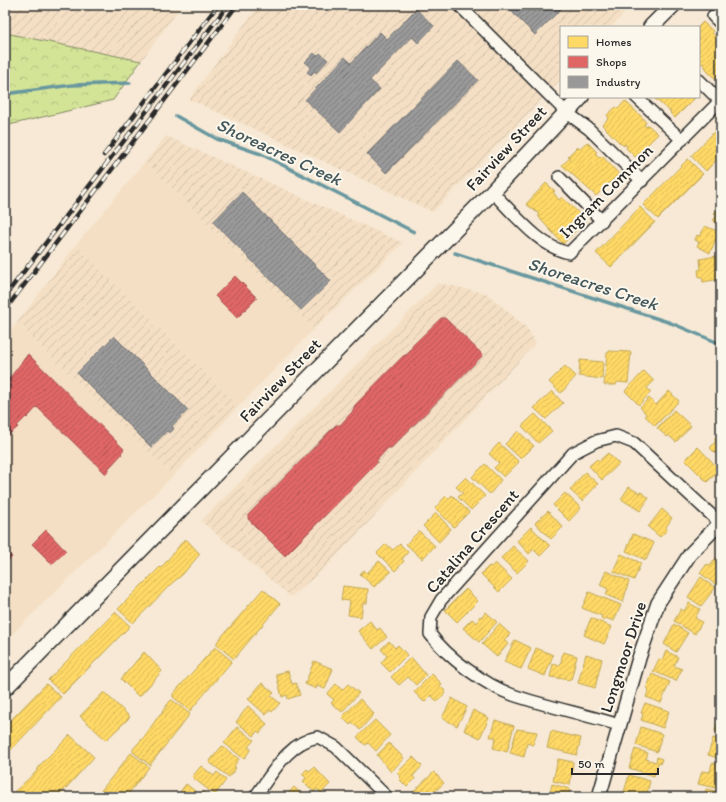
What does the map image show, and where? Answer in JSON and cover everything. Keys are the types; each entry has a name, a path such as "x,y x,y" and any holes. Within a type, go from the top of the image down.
{"main road":[{"path":"652,26 673,5"},
{"name":"Fairview Street","path":"5,688 492,192 580,98"}],"street":[{"path":"458,5 566,112 589,129 642,181"},
{"path":"700,81 720,101"},
{"path":"637,98 682,140"},
{"name":"Ingram Common","path":"492,192 530,229 558,251 568,253 642,181 720,101"},
{"path":"559,177 602,220"},
{"name":"Catalina Crescent","path":"619,725 512,695 488,683 442,650 430,634 431,617 441,600 573,453 596,441 616,436 634,444 721,523"},
{"name":"Longmoor Drive","path":"599,797 639,658 658,603 690,554 721,523"},
{"path":"255,797 290,751 306,739 318,736 336,747 387,797"}],"shaded area":[{"path":"5,5 182,5 141,61 5,33"},
{"path":"259,5 633,5 612,26 560,26 560,80 433,212 189,99"},
{"path":"166,136 403,243 314,329 145,162"},
{"path":"145,162 314,329 239,406 76,245"},
{"path":"76,245 239,406 173,476 17,323"},
{"path":"438,283 486,293 527,328 536,343 331,562 291,597 201,521"},
{"path":"17,323 173,476 5,641 5,338"}],"green space":[{"path":"5,33 141,61 113,100 5,126"}],"building: Homes":[{"path":"703,22 713,31 712,33 721,40 721,84 708,72 703,63 700,63 699,26"},
{"path":"654,98 695,98 675,118 670,113 671,112"},
{"path":"625,101 643,118 646,123 644,125 646,127 648,125 658,134 635,157 626,148 627,146 625,144 624,146 620,143 602,125 609,118 607,115 616,107 618,109"},
{"path":"721,125 721,155 706,171 691,156"},
{"path":"587,142 597,152 595,153 600,158 602,156 619,174 596,196 562,165 570,158 568,156 577,147 579,149"},
{"path":"688,159 703,174 658,219 643,205"},
{"path":"546,183 555,191 553,192 559,200 562,197 586,220 563,244 541,220 538,215 539,214 526,204"},
{"path":"640,207 655,222 611,267 596,253"},
{"path":"719,209 721,210 721,227 713,220 717,216 714,213"},
{"path":"705,226 719,232 710,253 697,246 699,242 695,240 697,235 700,236"},
{"path":"716,256 720,279 703,282 702,277 699,277 698,270 701,269 700,259"},
{"path":"721,294 721,306 717,305"},
{"path":"609,351 631,352 628,383 617,382 616,385 604,385 607,353 609,353"},
{"path":"580,360 603,362 602,379 579,376"},
{"path":"565,366 576,376 561,393 549,382"},
{"path":"644,371 654,381 647,388 651,392 639,405 625,391"},
{"path":"552,391 563,403 546,419 534,408"},
{"path":"669,391 679,401 655,426 645,416 646,414 640,407 649,398 656,405"},
{"path":"674,410 691,426 676,442 668,435 667,437 657,428"},
{"path":"535,414 552,431 538,443 522,426"},
{"path":"518,431 534,446 521,459 505,444"},
{"path":"721,432 721,459 710,448 716,441 714,439"},
{"path":"499,443 519,462 504,477 494,468 499,463 489,454"},
{"path":"698,447 720,470 707,482 685,460"},
{"path":"608,453 619,464 602,480 589,466 597,459 599,461"},
{"path":"485,464 501,480 490,494 472,477"},
{"path":"585,472 598,484 582,501 570,490"},
{"path":"466,477 485,496 471,510 458,497 463,493 456,487"},
{"path":"629,487 639,493 641,492 649,498 640,511 621,499"},
{"path":"565,493 581,508 569,521 553,505"},
{"path":"452,495 469,512 454,527 435,508 446,496 449,499"},
{"path":"662,509 672,518 666,527 667,530 660,537 648,527"},
{"path":"548,511 563,527 551,539 535,523"},
{"path":"436,513 451,529 439,542 423,526"},
{"path":"531,527 550,546 540,556 532,548 533,550 529,554 517,541"},
{"path":"419,531 435,546 422,559 406,544"},
{"path":"633,534 654,543 646,560 626,551"},
{"path":"184,540 187,540 200,554 182,575 172,583 133,623 118,609 160,567 161,568"},
{"path":"386,544 393,550 400,544 408,552 402,559 404,561 395,571 377,553"},
{"path":"513,546 529,561 517,573 501,558"},
{"path":"621,554 641,563 634,580 613,571"},
{"path":"717,557 721,560 721,578 716,585 700,573 707,564 710,566"},
{"path":"379,561 391,572 374,587 360,574 364,570 367,573"},
{"path":"495,563 512,579 499,592 481,574 489,566 491,567"},
{"path":"606,571 629,581 623,602 606,595 608,589 600,585"},
{"path":"701,577 715,588 701,606 688,597"},
{"path":"343,586 368,589 367,603 363,603 361,617 348,615 350,601 341,600"},
{"path":"263,589 280,604 234,659 217,645 217,642"},
{"path":"466,589 478,601 457,622 445,610"},
{"path":"589,592 621,605 614,621 605,618 604,620 601,618 602,616 582,608"},
{"path":"689,603 700,609 695,618 702,622 695,634 674,621 681,609 684,611"},
{"path":"115,612 130,626 63,694 48,680"},
{"path":"486,612 497,622 479,642 463,628 472,619 477,623 480,616 482,617"},
{"path":"591,618 612,627 604,644 584,635"},
{"path":"370,621 377,630 380,628 387,637 373,649 358,631"},
{"path":"499,624 510,634 504,640 508,644 497,657 482,644"},
{"path":"674,624 688,633 676,652 664,644"},
{"path":"515,640 531,648 521,669 504,662"},
{"path":"389,641 395,648 398,645 407,655 390,672 381,663 387,656 381,649"},
{"path":"215,647 232,661 190,711 173,697 173,694"},
{"path":"536,648 553,655 545,676 528,669"},
{"path":"666,651 678,657 674,666 682,669 676,681 653,671 659,659 662,660"},
{"path":"144,652 162,671 139,697 121,679"},
{"path":"563,652 577,656 571,680 550,677 553,664 560,666"},
{"path":"586,654 602,659 595,688 578,683"},
{"path":"411,657 426,675 416,685 408,677 399,685 391,677"},
{"path":"314,661 333,669 325,689 317,686 316,689 305,684"},
{"path":"288,671 292,684 296,683 300,695 288,699 287,695 282,697 276,674"},
{"path":"432,674 442,684 440,686 446,692 437,702 431,695 424,702 414,692"},
{"path":"652,674 670,682 661,703 646,697 649,689 647,689 648,684"},
{"path":"262,683 274,693 271,696 280,703 272,712 270,710 266,715 248,699"},
{"path":"46,684 61,697 5,756 5,726"},
{"path":"336,684 342,690 348,684 359,693 342,712 331,703 334,700 327,694"},
{"path":"104,692 130,717 106,740 80,716"},
{"path":"452,698 467,707 457,726 442,718"},
{"path":"360,699 374,714 360,730 352,722 350,725 342,717"},
{"path":"172,700 190,714 150,765 133,752 133,749"},
{"path":"645,703 669,711 663,728 641,720 643,714 641,713"},
{"path":"248,706 267,724 260,733 257,731 254,736 236,722"},
{"path":"473,710 489,718 480,738 464,730"},
{"path":"720,713 721,714 721,733 715,731"},
{"path":"375,720 390,735 376,751 368,743 365,745 357,737"},
{"path":"495,720 514,726 507,752 493,748 496,737 490,737"},
{"path":"237,727 254,740 248,747 251,749 244,759 224,743"},
{"path":"641,727 662,734 657,752 636,745"},
{"path":"517,729 537,732 533,745 527,743 524,757 510,753"},
{"path":"551,731 581,738 577,755 547,748"},
{"path":"70,735 94,757 58,797 19,797 14,792 36,772 41,764"},
{"path":"713,738 721,740 721,759 708,755"},
{"path":"389,743 404,758 391,772 377,755"},
{"path":"222,746 239,759 234,766 236,768 229,777 209,762"},
{"path":"635,749 648,753 646,759 656,762 657,757 662,759 660,764 658,763 654,776 629,768"},
{"path":"131,753 149,767 126,797 96,797"},
{"path":"413,757 422,766 413,776 415,779 407,787 399,779 401,777 397,773"},
{"path":"558,759 573,762 570,785 553,781"},
{"path":"712,763 721,765 721,789 698,784 702,771 710,772"},
{"path":"201,766 214,776 217,772 226,780 215,795 192,777"},
{"path":"314,767 330,784 321,793 317,789 314,792 303,781 306,778 302,774 307,769 309,771"},
{"path":"434,772 444,783 431,795 433,797 418,797 413,792"},
{"path":"629,775 650,781 646,797 624,792"},
{"path":"186,784 200,795 203,792 209,797 178,797 177,796"},
{"path":"552,784 570,789 568,797 549,797"},
{"path":"294,787 305,797 285,797"},
{"path":"706,789 721,792 721,797 704,797"}],"building: Shops":[{"path":"235,276 257,298 237,318 215,296"},
{"path":"441,318 445,318 483,355 391,448 388,448 377,460 377,463 285,556 248,519 248,515 336,425 340,425 352,412 355,405 403,356 408,354 413,345"},
{"path":"28,354 124,449 121,453 122,454 108,469 110,470 106,474 37,407 5,438 5,384"},
{"path":"46,530 66,551 52,564 32,544"},
{"path":"5,551 12,557 5,563"}],"building: Industry":[{"path":"505,5 565,5 535,35"},
{"path":"416,9 434,26 418,43 412,37 370,80 380,89 340,132 305,100 345,57 351,63 380,32 387,39"},
{"path":"314,53 317,56 320,53 328,60 316,73 315,71 311,75 307,72 311,67 305,62"},
{"path":"458,61 478,80 386,173 367,154"},
{"path":"242,192 331,281 301,310 213,222"},
{"path":"114,336 188,410 172,426 174,429 170,433 167,431 151,447 77,373"}],"waterway":[{"name":"Shoreacres Creek","path":"5,94 72,85 130,83"},
{"name":"Shoreacres Creek","path":"176,116 217,139 261,154 414,232"},
{"name":"Shoreacres Creek","path":"455,253 671,323 721,344"}],"railway":[{"path":"104,155 218,5"},
{"path":"5,296 228,5"},
{"path":"5,310 237,5"}]}
